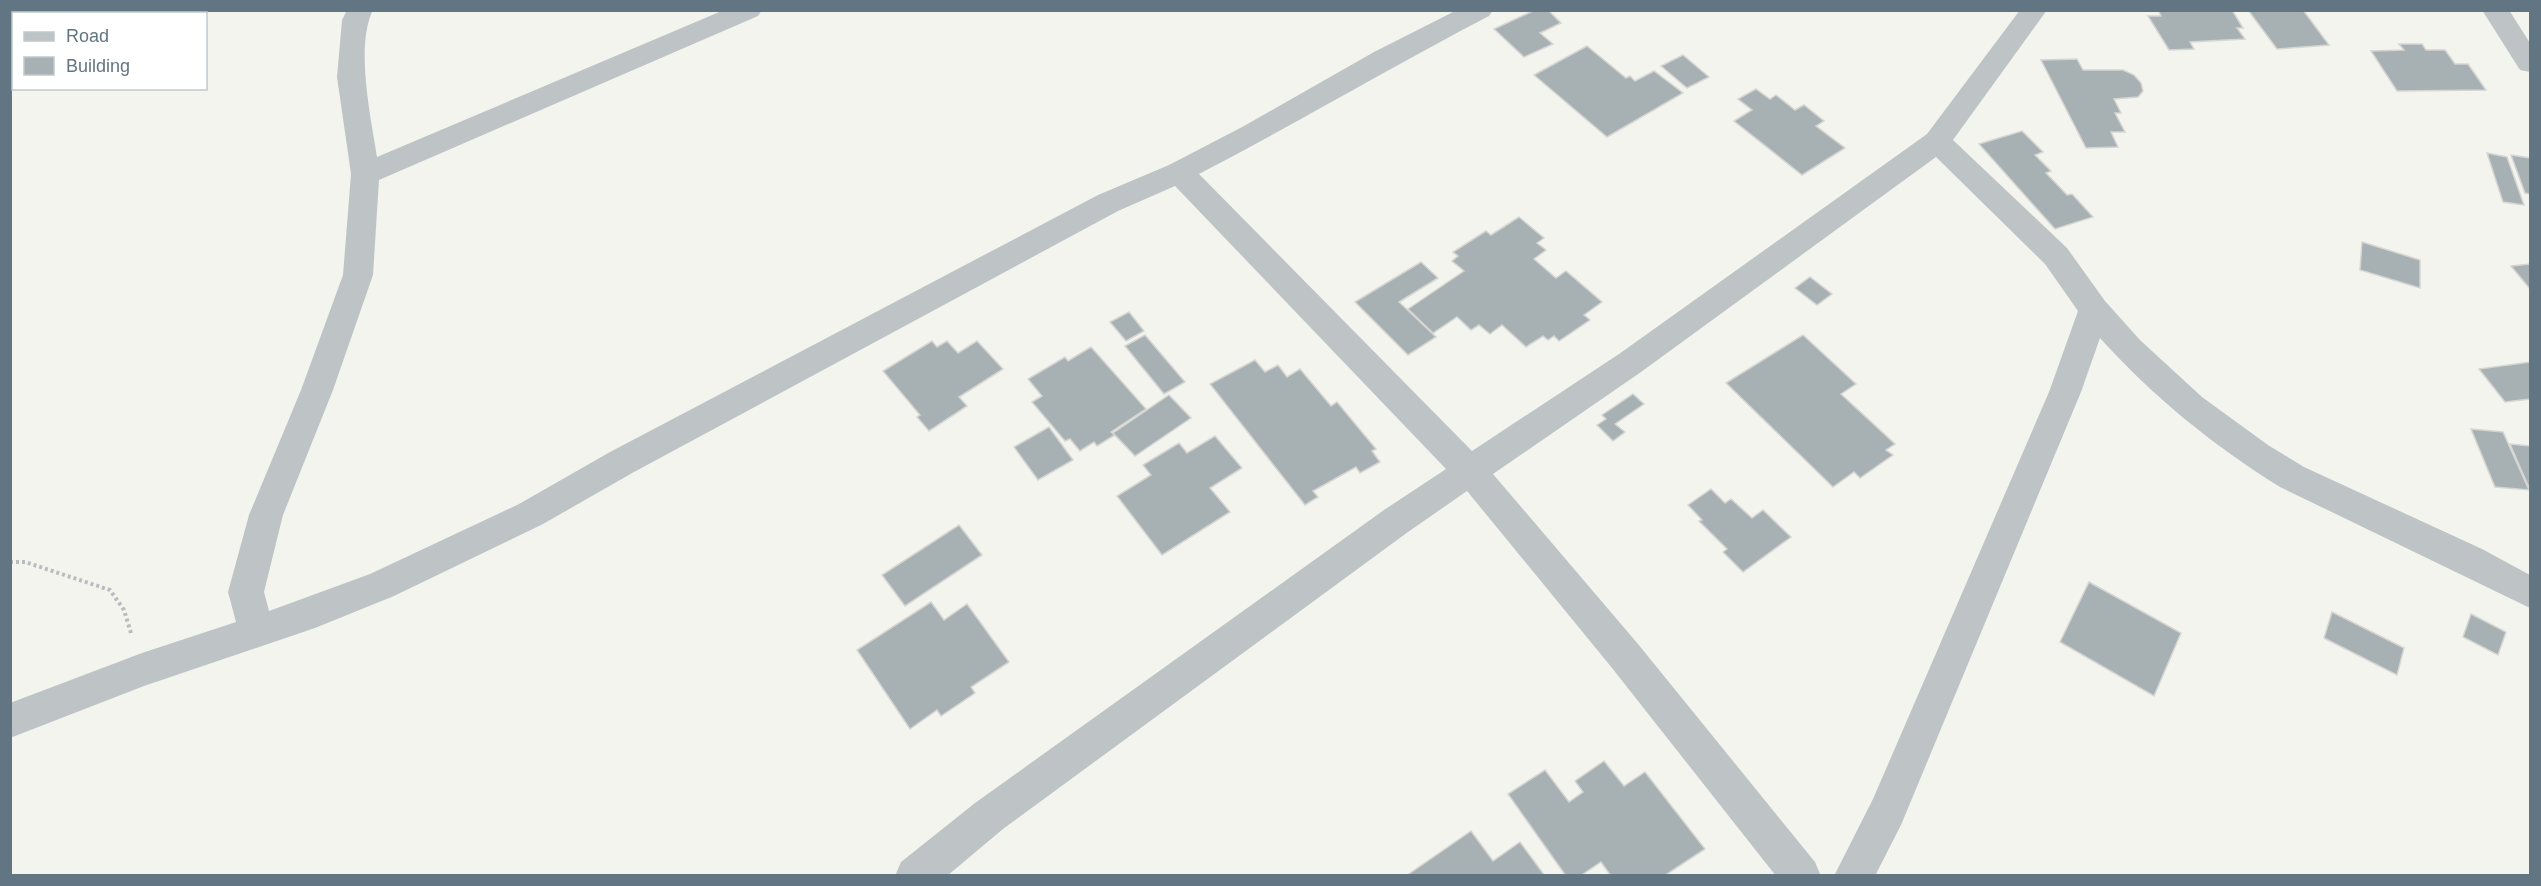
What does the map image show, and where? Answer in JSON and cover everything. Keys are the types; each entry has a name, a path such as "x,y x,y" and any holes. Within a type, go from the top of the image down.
{"street":[{"path":"256,632 246,592 266,515 317,390 358,275 365,174 351,77 355,20 360,10"},
{"path":"365,174 749,10"},
{"path":"10,721 142,670 315,612 382,585 531,514 622,462 1108,202 1179,172 1254,133 1384,59 1480,10"},
{"path":"915,876 988,816 1396,522 1630,363 1937,141 2034,10"},
{"path":"2495,10 2530,63"},
{"path":"1937,141 2056,256 2094,310 2129,349 2191,406 2256,455 2292,477 2470,560 2530,592"},
{"path":"1179,172 1472,471 1801,876"},
{"path":"1854,876 1892,801 2065,392 2094,310"}],"path":[{"path":"10,562 25,561 110,590 124,610 142,670"}],"building":[{"path":"1535,10 1548,10 1561,23 1540,33 1553,44 1524,57 1494,29"},
{"path":"2158,10 2232,10 2243,28 2237,28 2245,39 2190,42 2194,49 2169,50 2148,16 2161,16"},
{"path":"2248,10 2303,10 2329,45 2277,49"},
{"path":"2399,44 2422,44 2426,50 2445,50 2455,64 2468,64 2486,90 2397,91 2371,51 2404,50"},
{"path":"1587,46 1626,78 1630,76 1635,81 1654,71 1683,93 1607,137 1534,75"},
{"path":"1683,55 1709,77 1687,88 1661,66"},
{"path":"2077,59 2083,70 2123,70 2134,75 2141,83 2143,91 2138,97 2114,99 2121,113 2115,113 2125,132 2111,132 2118,147 2086,148 2041,60"},
{"path":"1756,89 1770,99 1776,95 1795,110 1804,105 1824,121 1816,126 1845,148 1802,175 1734,121 1752,110 1738,99"},
{"path":"2022,131 2043,152 2035,155 2051,171 2046,173 2067,195 2072,194 2093,217 2055,229 1979,144"},
{"path":"2487,153 2507,157 2524,205 2503,202"},
{"path":"2511,155 2530,158 2530,194 2525,193"},
{"path":"1519,217 1544,238 1537,243 1546,250 1534,259 1556,278 1566,271 1602,302 1584,315 1590,320 1559,341 1554,336 1548,340 1543,336 1526,347 1502,325 1490,334 1479,325 1471,330 1457,317 1433,333 1408,309 1464,271 1452,261 1458,256 1453,252 1486,231 1491,235"},
{"path":"2362,242 2420,260 2420,288 2360,270"},
{"path":"1421,262 1438,278 1399,302 1436,337 1408,355 1355,302"},
{"path":"2530,264 2530,289 2511,266"},
{"path":"1810,277 1832,294 1817,305 1795,288"},
{"path":"1129,312 1144,331 1126,341 1110,322"},
{"path":"1145,335 1185,382 1164,394 1125,346"},
{"path":"1803,335 1856,384 1841,394 1895,444 1886,450 1893,455 1860,478 1854,472 1833,487 1726,383"},
{"path":"932,341 937,347 947,341 958,353 977,341 1003,369 959,397 967,406 929,431 917,417 920,415 883,371"},
{"path":"1091,347 1146,409 1111,432 1115,435 1097,446 1094,442 1080,451 1070,439 1065,441 1032,402 1042,396 1028,379 1065,357 1068,361"},
{"path":"1255,360 1265,372 1278,365 1287,377 1300,369 1331,406 1337,402 1376,449 1372,451 1380,462 1360,473 1356,467 1313,491 1318,497 1305,505 1210,384"},
{"path":"2530,362 2530,399 2505,402 2479,369"},
{"path":"1633,394 1644,404 1615,424 1625,432 1613,441 1597,425 1606,419 1602,415"},
{"path":"1169,395 1191,418 1135,456 1113,433"},
{"path":"1049,427 1073,460 1038,480 1014,447"},
{"path":"2471,429 2503,432 2529,490 2495,487"},
{"path":"1215,436 1242,468 1210,488 1230,512 1162,555 1117,496 1151,475 1143,465 1179,443 1187,453"},
{"path":"2510,444 2530,446 2530,490"},
{"path":"1711,489 1725,503 1731,499 1752,518 1763,510 1791,537 1743,572 1723,552 1727,549 1699,521 1702,520 1688,505"},
{"path":"959,525 982,555 905,606 882,575"},
{"path":"2089,582 2181,633 2154,696 2060,642"},
{"path":"931,602 944,620 967,604 1009,662 971,687 975,693 941,716 937,710 910,729 857,650"},
{"path":"2332,612 2404,648 2397,675 2324,638"},
{"path":"2471,614 2506,632 2498,655 2463,637"},
{"path":"1604,761 1624,786 1645,772 1705,849 1664,876 1611,876 1601,862 1580,876 1566,876 1508,794 1545,770 1569,802 1583,792 1575,781"},
{"path":"1471,831 1493,861 1520,842 1545,876 1406,876"}]}
